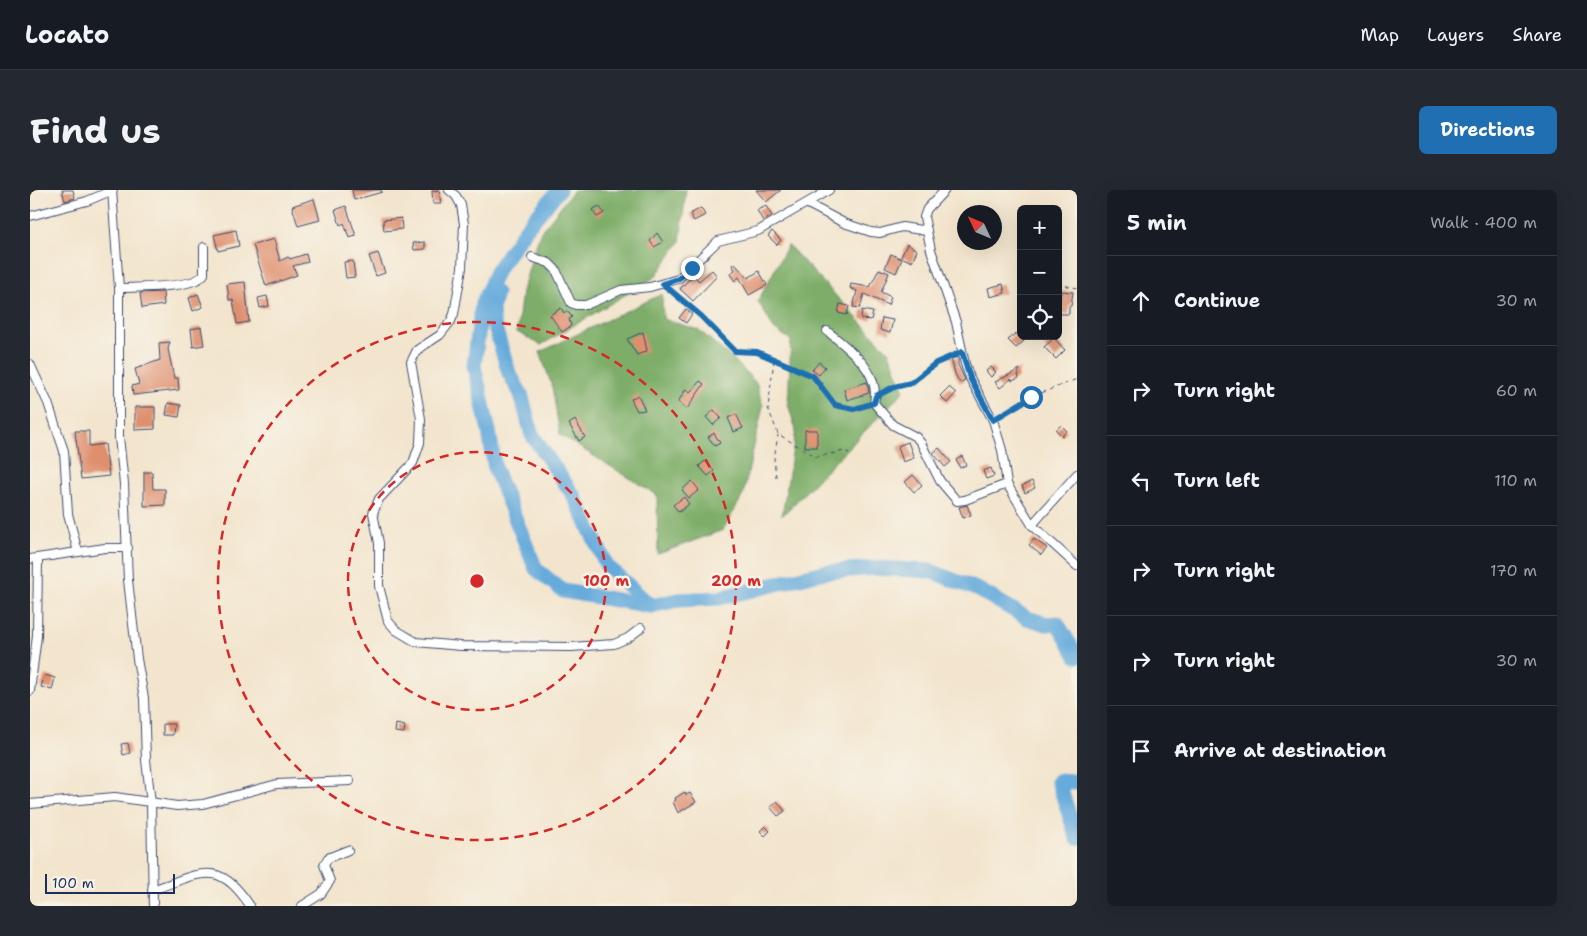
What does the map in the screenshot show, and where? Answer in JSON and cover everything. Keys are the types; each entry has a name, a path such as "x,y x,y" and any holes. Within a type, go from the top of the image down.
{"street":[{"path":"31,215 87,201 112,190 119,288 120,437 130,605 144,698 146,760 151,803 153,906"},
{"path":"449,190 456,196 461,205 464,224 462,268 454,314 452,321 440,335 417,350 411,362 421,419 420,443 413,463 379,499 373,513 378,543 379,586 388,621 396,630 416,642 460,646 571,648 614,644 628,638 641,628"},
{"path":"532,257 549,263 556,270 566,296 576,305 586,305 621,290 663,284 686,274 706,251 718,241 758,231 808,204 829,190"},
{"path":"945,190 927,209 924,217 931,250 956,322 970,378 993,420 1002,450 1007,484 1032,525 1077,566"},
{"path":"808,204 844,223 870,232 880,233 902,227 927,231"},
{"path":"119,288 171,285 192,282 202,278 204,274 204,247"},
{"path":"827,331 863,364 872,376 876,387 875,400 893,425 916,437 921,443 940,481 957,501 965,500 1007,484"},
{"path":"30,364 48,403 64,451 68,514 78,552"},
{"path":"1032,525 1077,474"},
{"path":"30,690 37,636 34,559 78,552 128,548"},
{"path":"30,804 115,797 177,806 203,804 277,784 350,782"},
{"path":"302,906 328,887 330,881 324,865 328,858 348,850"},
{"path":"152,890 208,872 226,878 250,906"}],"path":[{"path":"663,284 701,316 735,351 757,352 813,376 835,405 854,409 875,400 894,387 911,383 936,363 962,352"},
{"path":"1062,285 1077,288"},
{"path":"774,360 768,408 778,434 774,459 776,477"},
{"path":"993,420 1031,397 1077,379"},
{"path":"778,434 816,456 844,451 849,453"}],"green space":[{"path":"574,190 686,190 680,242 655,277 541,345 517,332 522,291 540,233"},
{"path":"788,245 889,352 904,391 782,516 796,430 788,404 791,340 774,329 758,301"},
{"path":"662,294 663,319 699,330 736,362 756,383 763,406 743,495 723,530 658,554 657,495 560,435 552,386 540,352"}],"building":[{"path":"62,190 73,190 75,198 65,201"},
{"path":"352,190 381,190 382,192 354,200"},
{"path":"439,190 441,204 433,204 432,191"},
{"path":"756,190 781,190 766,202"},
{"path":"314,199 320,220 298,226 292,206"},
{"path":"346,206 356,236 349,238 344,223 340,225 335,210"},
{"path":"599,206 604,213 597,217 592,210"},
{"path":"766,206 772,216 763,221 757,210"},
{"path":"701,208 705,215 694,221 690,214"},
{"path":"401,218 402,229 384,231 383,220"},
{"path":"236,230 239,246 218,251 214,235"},
{"path":"772,231 781,240 777,245 768,236"},
{"path":"657,233 663,242 654,247 650,241"},
{"path":"274,239 280,261 288,257 290,259 306,254 308,262 293,266 297,275 266,286 253,245"},
{"path":"425,242 425,249 414,250 413,243"},
{"path":"907,244 917,250 912,262 901,257"},
{"path":"378,253 385,273 376,276 369,256"},
{"path":"891,254 902,259 896,273 885,268"},
{"path":"353,261 355,277 346,278 344,262"},
{"path":"734,263 748,278 759,271 767,285 749,295 739,277 735,281 730,274 735,270 732,265"},
{"path":"879,269 889,273 881,292 891,297 888,305 864,294 860,308 853,307 857,291 850,288 851,284 870,287"},
{"path":"712,270 717,276 693,301 680,289 693,275 699,281"},
{"path":"245,282 249,322 237,324 233,300 229,300 227,284"},
{"path":"1003,284 1005,293 990,297 988,288"},
{"path":"1062,291 1073,292 1069,314 1062,314"},
{"path":"163,292 164,305 142,308 140,293"},
{"path":"198,294 203,307 193,311 189,298"},
{"path":"267,296 269,306 260,308 258,298"},
{"path":"840,304 849,306 847,315 838,313"},
{"path":"561,308 564,313 567,311 572,317 569,319 571,326 562,332 550,315"},
{"path":"686,309 692,314 686,323 679,318"},
{"path":"862,310 873,312 871,320 861,319"},
{"path":"882,318 893,320 890,333 880,330"},
{"path":"201,327 204,345 193,347 191,329"},
{"path":"643,332 647,351 637,355 627,339"},
{"path":"1016,333 1017,340 1024,341 1016,348 1008,340"},
{"path":"1052,340 1056,340 1065,350 1056,359 1044,347"},
{"path":"170,342 168,349 174,378 178,378 179,390 133,395 132,386 139,384 135,369 160,360 159,343"},
{"path":"950,354 954,358 958,357 958,365 965,380 960,383 955,374"},
{"path":"819,362 825,367 819,375 812,370"},
{"path":"991,367 996,372 991,377 986,371"},
{"path":"1020,369 1018,373 1019,378 1012,381 1011,379 1000,388 995,382"},
{"path":"700,381 704,384 687,409 678,402 686,389 690,392"},
{"path":"867,382 869,393 847,400 844,389"},
{"path":"949,387 956,393 947,403 940,396"},
{"path":"638,395 645,410 637,411 631,399"},
{"path":"168,403 181,405 179,417 166,415"},
{"path":"135,407 155,407 155,429 135,430"},
{"path":"714,410 721,418 713,425 706,417"},
{"path":"736,414 743,428 734,432 728,418"},
{"path":"575,420 585,437 579,441 569,424"},
{"path":"1061,425 1067,431 1062,436 1056,430"},
{"path":"805,430 817,430 817,447 805,447"},
{"path":"75,431 89,431 89,446 105,444 109,476 81,479"},
{"path":"714,433 720,443 715,446 708,437"},
{"path":"908,442 914,458 903,462 898,446"},
{"path":"939,448 951,462 945,467 933,453"},
{"path":"962,456 966,465 960,468 956,460"},
{"path":"705,461 714,471 708,476 699,466"},
{"path":"991,468 994,476 986,479 983,471"},
{"path":"144,472 152,472 153,489 165,489 165,505 144,506"},
{"path":"913,475 922,485 914,492 905,482"},
{"path":"692,481 699,490 689,498 682,490"},
{"path":"1032,481 1035,488 1025,493 1022,486"},
{"path":"684,497 689,504 679,512 673,505"},
{"path":"967,505 971,515 963,518 959,507"},
{"path":"1034,539 1047,548 1041,555 1029,545"},
{"path":"45,675 55,678 52,690 41,687"},
{"path":"163,724 174,724 173,735 163,735"},
{"path":"396,724 405,726 404,733 395,732"},
{"path":"128,743 130,753 123,755 121,744"},
{"path":"685,792 686,795 690,793 696,802 678,813 673,802 676,800 675,798"},
{"path":"777,801 785,811 778,816 770,807"},
{"path":"765,826 770,831 765,836 760,831"}],"waterway":[{"path":"559,190 528,226 497,270 482,304 474,366 489,431 495,469 536,569 563,591 651,606 678,600 720,598 824,572 876,568 930,571 979,590 1027,618 1047,624 1057,623 1077,656"},
{"path":"496,293 492,309 493,321 509,373 521,394 532,435 574,496 607,566 651,606"},
{"path":"1077,782 1058,781 1077,838"}],"route":[{"path":"692,268 678,279 663,284 701,316 735,351 764,354 768,358 813,376 835,405 854,409 874,403 876,396 894,387 911,383 936,363 962,352 970,378 993,420 1031,397"}]}
